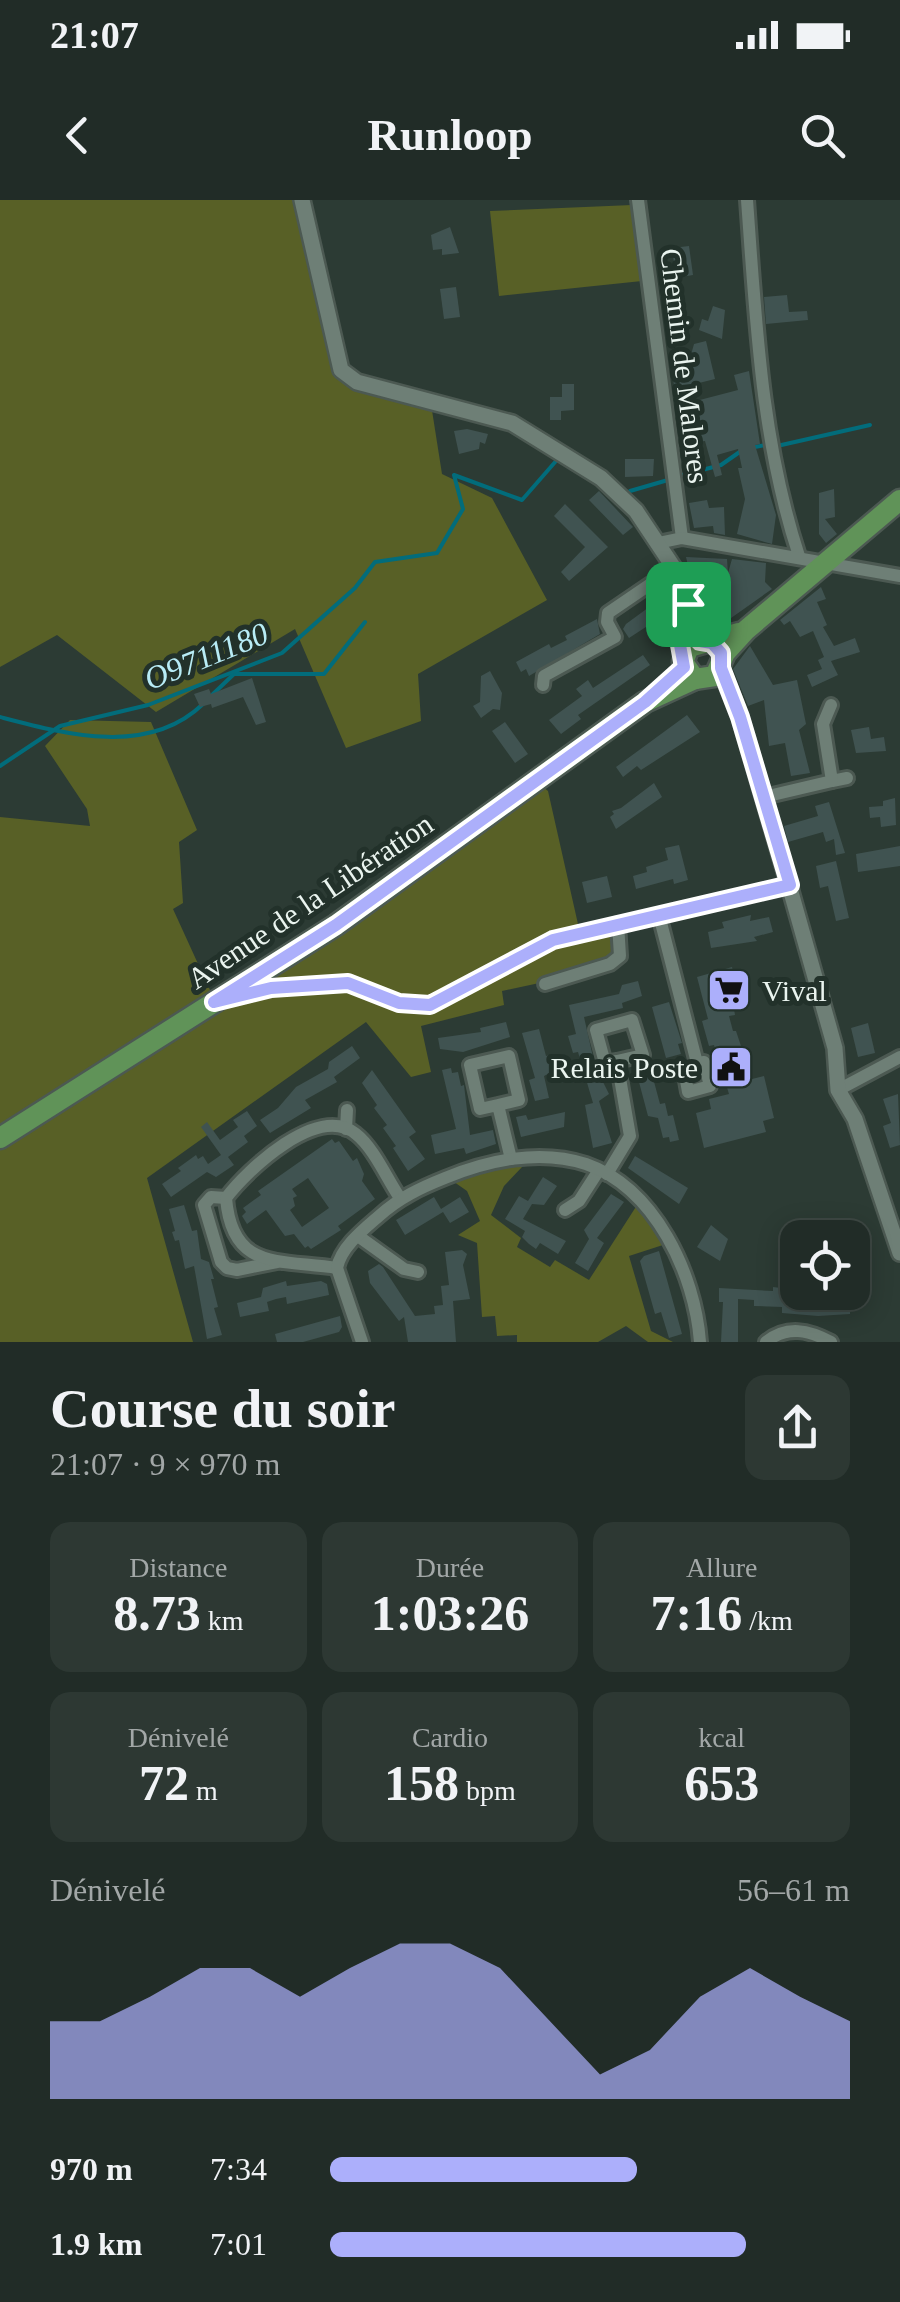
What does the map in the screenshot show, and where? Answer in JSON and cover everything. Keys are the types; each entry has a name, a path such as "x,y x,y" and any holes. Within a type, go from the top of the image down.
{"main road":[{"name":"Avenue de la Libération","path":"0,1138 336,925 746,630 900,500"}],"street":[{"path":"302,200 337,363 346,376 524,429 612,487 636,511 686,586 689,625 702,662 735,704 835,1048 838,1090 855,1119 900,1253"},
{"name":"Chemin de Malores","path":"638,200 682,538"},
{"path":"747,200 763,393 782,505 799,556"},
{"path":"658,543 682,538 900,576"},
{"path":"542,686 544,676 615,638 607,622 608,613 674,568"},
{"path":"831,705 823,724 832,782"},
{"path":"764,797 847,778"},
{"path":"214,1002 271,988 336,982 399,1003 430,1005 553,940 790,885"},
{"path":"659,915 698,1064"},
{"path":"545,984 610,964 620,956 618,924"},
{"path":"509,1056 519,1100 498,1105 480,1109 470,1065 509,1056"},
{"path":"838,1090 900,1057"},
{"path":"565,1210 579,1202 630,1136 618,1061"},
{"path":"498,1105 512,1159"},
{"path":"346,1129 347,1110"},
{"path":"337,1268 260,1256 240,1244 228,1225 226,1198 254,1167 290,1140 322,1129 346,1129 361,1140 400,1198"},
{"path":"357,1340 337,1268 340,1256 400,1198 451,1175 512,1159 566,1159 603,1172 652,1216 689,1286 700,1342"},
{"path":"874,1174 900,1234"},
{"path":"226,1198 211,1197 204,1205 211,1236 226,1268 237,1270 284,1261"},
{"path":"358,1236 404,1270 418,1272"},
{"path":"766,1342 778,1333 797,1330 831,1342"}],"green space":[{"path":"0,200 302,200 341,370 431,404 442,474 492,498 547,600 418,674 421,721 346,748 295,629 156,712 57,635 0,667"},
{"path":"632,205 642,281 499,296 490,211"},
{"path":"70,720 151,722 197,830 179,842 183,903 173,909 215,1001 536,781 548,791 580,933 618,924 620,956 544,982 502,991 504,1005 421,1026 431,1072 411,1077 366,1022 147,1178 193,1342 0,1342 0,817 90,826 87,809 45,746"},
{"path":"521,1159 522,1167 504,1186 491,1215 521,1238 517,1247 550,1267 555,1260 589,1280 639,1202 666,1244 629,1256 651,1331 673,1342 648,1342 626,1326 598,1342 517,1342 517,1335 497,1336 495,1316 482,1317 477,1243 458,1235 480,1221 467,1191 447,1177"}],"building":[{"path":"450,227 459,253 442,255 442,249 433,250 431,235"},
{"path":"689,246 693,275 676,278 672,248"},
{"path":"456,287 460,317 444,319 440,289"},
{"path":"787,295 789,312 807,311 808,320 766,324 764,297"},
{"path":"713,306 725,310 722,339 699,330 702,319 708,321"},
{"path":"706,341 715,379 687,386 692,402 738,390 734,375 749,371 760,444 755,445 776,515 772,544 737,534 745,499 738,449 717,455 722,475 715,477 705,441 681,444 673,377 691,372 689,362 694,344"},
{"path":"562,384 574,384 574,410 561,411 561,420 550,420 550,397 562,397"},
{"path":"467,429 488,434 485,444 480,442 479,449 459,454 454,431"},
{"path":"625,459 654,459 653,476 625,477"},
{"path":"834,489 835,517 825,519 837,534 826,543 819,534 819,493"},
{"path":"599,491 633,527 623,535 589,500"},
{"path":"707,500 709,508 724,507 725,535 714,533 713,526 694,528 689,503"},
{"path":"565,504 608,547 569,581 561,572 585,547 554,516"},
{"path":"686,557 727,559 728,573 732,559 766,563 765,582 772,589 724,623 694,583 706,574 690,574"},
{"path":"821,587 826,599 817,602 827,625 823,627 834,646 855,638 860,652 831,661 838,675 812,687 807,675 822,669 818,660 824,657 813,631 800,637 790,621 784,625 780,620"},
{"path":"671,591 676,599 675,608 629,638 623,629 626,624"},
{"path":"597,619 600,634 529,676 526,669 521,672 516,662 549,644 551,648 567,640 565,636"},
{"path":"750,646 773,685 797,680 806,724 799,730 810,773 791,776 785,743 769,746 764,700 748,706 733,669"},
{"path":"643,655 650,665 578,715 581,719 561,734 549,720 582,696 576,689 588,680 593,688"},
{"path":"490,671 502,693 500,710 493,709 481,718 473,706 480,702 481,676"},
{"path":"252,678 266,722 256,725 243,697 212,708 211,704 200,707 194,694 209,689 211,694"},
{"path":"687,715 700,732 641,770 637,766 623,777 616,767"},
{"path":"505,722 528,754 515,763 492,731"},
{"path":"869,727 871,739 884,737 886,751 856,753 851,730"},
{"path":"654,783 662,797 616,829 610,817 612,811"},
{"path":"895,798 896,825 881,827 880,817 870,818 869,807 883,806 883,801"},
{"path":"829,802 845,853 836,855 834,839 826,842 823,832 788,842 784,826 818,816 815,806"},
{"path":"679,845 688,880 674,884 673,879 636,889 633,876 668,860 665,848"},
{"path":"900,846 900,866 858,872 856,854"},
{"path":"836,861 849,918 836,921 828,886 820,888 816,866"},
{"path":"607,876 612,897 587,903 582,882"},
{"path":"751,915 750,921 769,917 773,932 754,937 757,941 711,948 708,932 724,928 722,922"},
{"path":"732,967 740,1000 733,1003 735,1015 729,1016 733,1031 752,1079 764,1076 774,1118 763,1121 766,1132 704,1148 696,1113 711,1109 709,1099 729,1094 702,1021 708,1019 697,977"},
{"path":"638,981 642,996 622,1003 623,1008 584,1017 595,1066 609,1094 599,1101 612,1143 593,1148 585,1105 593,1103 578,1052 573,1053 568,1036 576,1034 569,1005 619,994 622,985"},
{"path":"669,1002 682,1043 678,1044 681,1054 666,1058 652,1007"},
{"path":"506,1022 510,1037 463,1052 440,1049 438,1038 481,1032 480,1028"},
{"path":"868,1023 875,1053 858,1057 851,1028"},
{"path":"539,1029 546,1056 553,1054 557,1069 544,1076 549,1098 535,1101 529,1080 535,1078 522,1033"},
{"path":"352,1046 360,1058 334,1077 337,1082 305,1100 311,1108 270,1133 260,1120 278,1108 296,1087 328,1069 329,1062"},
{"path":"649,1063 660,1104 665,1103 668,1116 673,1115 679,1140 670,1142 669,1137 663,1138 658,1118 648,1116 635,1067"},
{"path":"451,1068 452,1073 458,1072 461,1086 464,1085 470,1135 493,1130 496,1144 466,1154 464,1148 435,1154 431,1135 456,1129 442,1070"},
{"path":"372,1070 416,1132 409,1137 425,1159 408,1171 383,1128 387,1125 374,1108 377,1105 362,1083"},
{"path":"898,1094 900,1145 890,1148 883,1126 891,1123 883,1099"},
{"path":"247,1111 257,1126 244,1136 248,1142 228,1157 234,1165 216,1177 207,1172 171,1197 162,1184 181,1171 178,1168 196,1155 198,1159 203,1156 208,1164 221,1155 201,1127 207,1122 220,1140 238,1127 233,1120"},
{"path":"565,1112 564,1127 521,1137 516,1117 526,1115 528,1120"},
{"path":"332,1139 335,1143 339,1141 353,1161 357,1158 364,1174 362,1181 375,1199 338,1226 341,1230 311,1249 305,1248 294,1234 285,1236 266,1210 247,1224 243,1208 261,1195 258,1191","holes":["308,1178 329,1208 302,1227 290,1210 297,1196 292,1189"]},
{"path":"635,1156 688,1188 679,1204 628,1168"},
{"path":"543,1177 557,1186 544,1205 532,1204 523,1219 566,1241 558,1254 540,1243 536,1249 522,1237 525,1231 505,1219 519,1196 528,1201"},
{"path":"611,1194 624,1202 597,1238 604,1243 588,1271 575,1263 589,1239 584,1230"},
{"path":"434,1197 441,1209 460,1197 469,1212 450,1223 443,1212 405,1235 396,1220"},
{"path":"184,1205 192,1231 197,1230 201,1259 209,1262 214,1279 218,1307 214,1308 222,1335 207,1339 194,1266 185,1269 179,1240 175,1241 172,1232 175,1231 169,1209"},
{"path":"711,1225 728,1239 720,1261 697,1247"},
{"path":"462,1250 467,1254 463,1265 470,1299 453,1301 456,1342 408,1342 404,1317 399,1321 370,1283 368,1271 379,1264 383,1267 415,1316 435,1314 434,1306 443,1305 441,1286 449,1285 445,1252"},
{"path":"659,1251 682,1334 669,1338 661,1312 655,1314 640,1261"},
{"path":"286,1281 287,1286 321,1281 327,1284 329,1295 287,1304 286,1297 276,1299 267,1302 269,1311 240,1317 237,1303 261,1297 263,1288"},
{"path":"773,1287 780,1288 780,1307 754,1306 754,1300 738,1299 738,1342 721,1342 723,1302 719,1302 719,1288 773,1291"},
{"path":"850,1310 850,1314 818,1316 782,1313"},
{"path":"340,1316 339,1332 303,1342 277,1342 275,1334"}],"waterway":[{"name":"O9711180","path":"777,446 870,425"},
{"name":"O9711180","path":"750,448 765,445"},
{"name":"O9711180","path":"683,475 721,465 741,451"},
{"name":"O9711180","path":"0,766 60,726 148,705 282,653 355,588 375,562 437,553 463,509 454,475 522,500 556,461"},
{"name":"O9711180","path":"630,491 668,480"},
{"path":"213,694 234,674 324,674 365,622"},
{"path":"0,717 78,734 132,736 157,731 203,704"}],"place":[{"name":"Vival","path":"729,990"},
{"name":"Relais Poste","path":"731,1067"}],"route":[{"path":"688,604 690,629 700,641 712,643 721,653 721,668 740,717 790,885 553,940 430,1005 399,1003 348,983 271,988 214,1002 336,925 645,702 684,667 678,634 688,604"}]}
